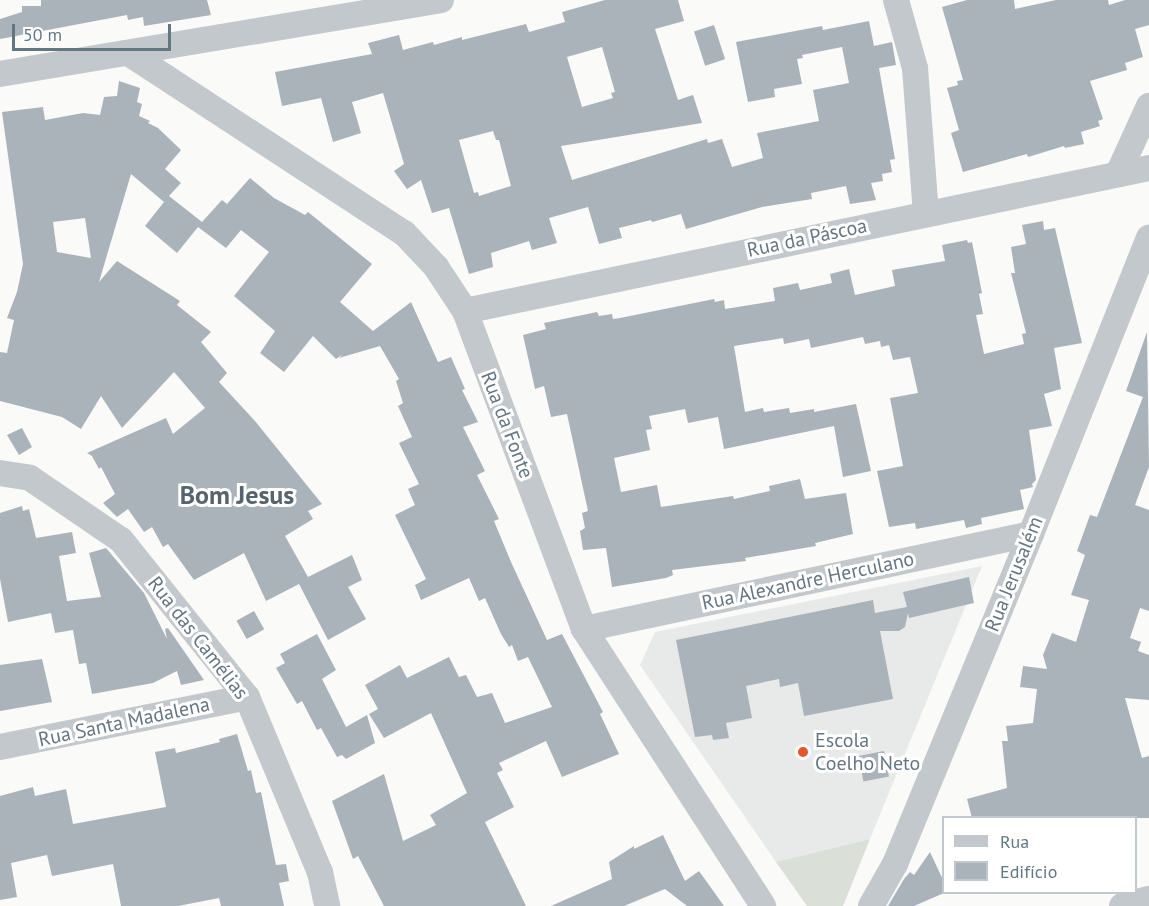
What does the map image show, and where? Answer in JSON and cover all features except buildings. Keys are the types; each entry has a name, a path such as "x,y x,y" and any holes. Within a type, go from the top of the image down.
{"street":[{"path":"0,74 441,0"},
{"path":"896,0 915,68 926,213"},
{"name":"Rua da Fonte","path":"130,54 404,233 435,267 465,311 584,629 763,906"},
{"path":"1118,174 1149,106"},
{"name":"Rua da Páscoa","path":"465,311 1149,168"},
{"name":"Rua Jerusalém","path":"871,906 895,864 1031,534 1149,238"},
{"name":"Rua das Camélias","path":"0,473 30,478 121,540 247,697 320,872 327,906"},
{"name":"Rua Alexandre Herculano","path":"584,629 1031,534"},
{"name":"Rua Santa Madalena","path":"0,747 247,697"},
{"path":"1122,906 1149,899"}],"shaded area":[{"name":"Escola Coelho Neto","path":"982,566 870,839 776,862 640,665 655,632"},
{"path":"870,839 843,906 807,906 776,862"}],"place":[{"name":"Escola Coelho Neto","path":"803,752"}],"district":[{"name":"Bom Jesus","path":"237,495"}]}
